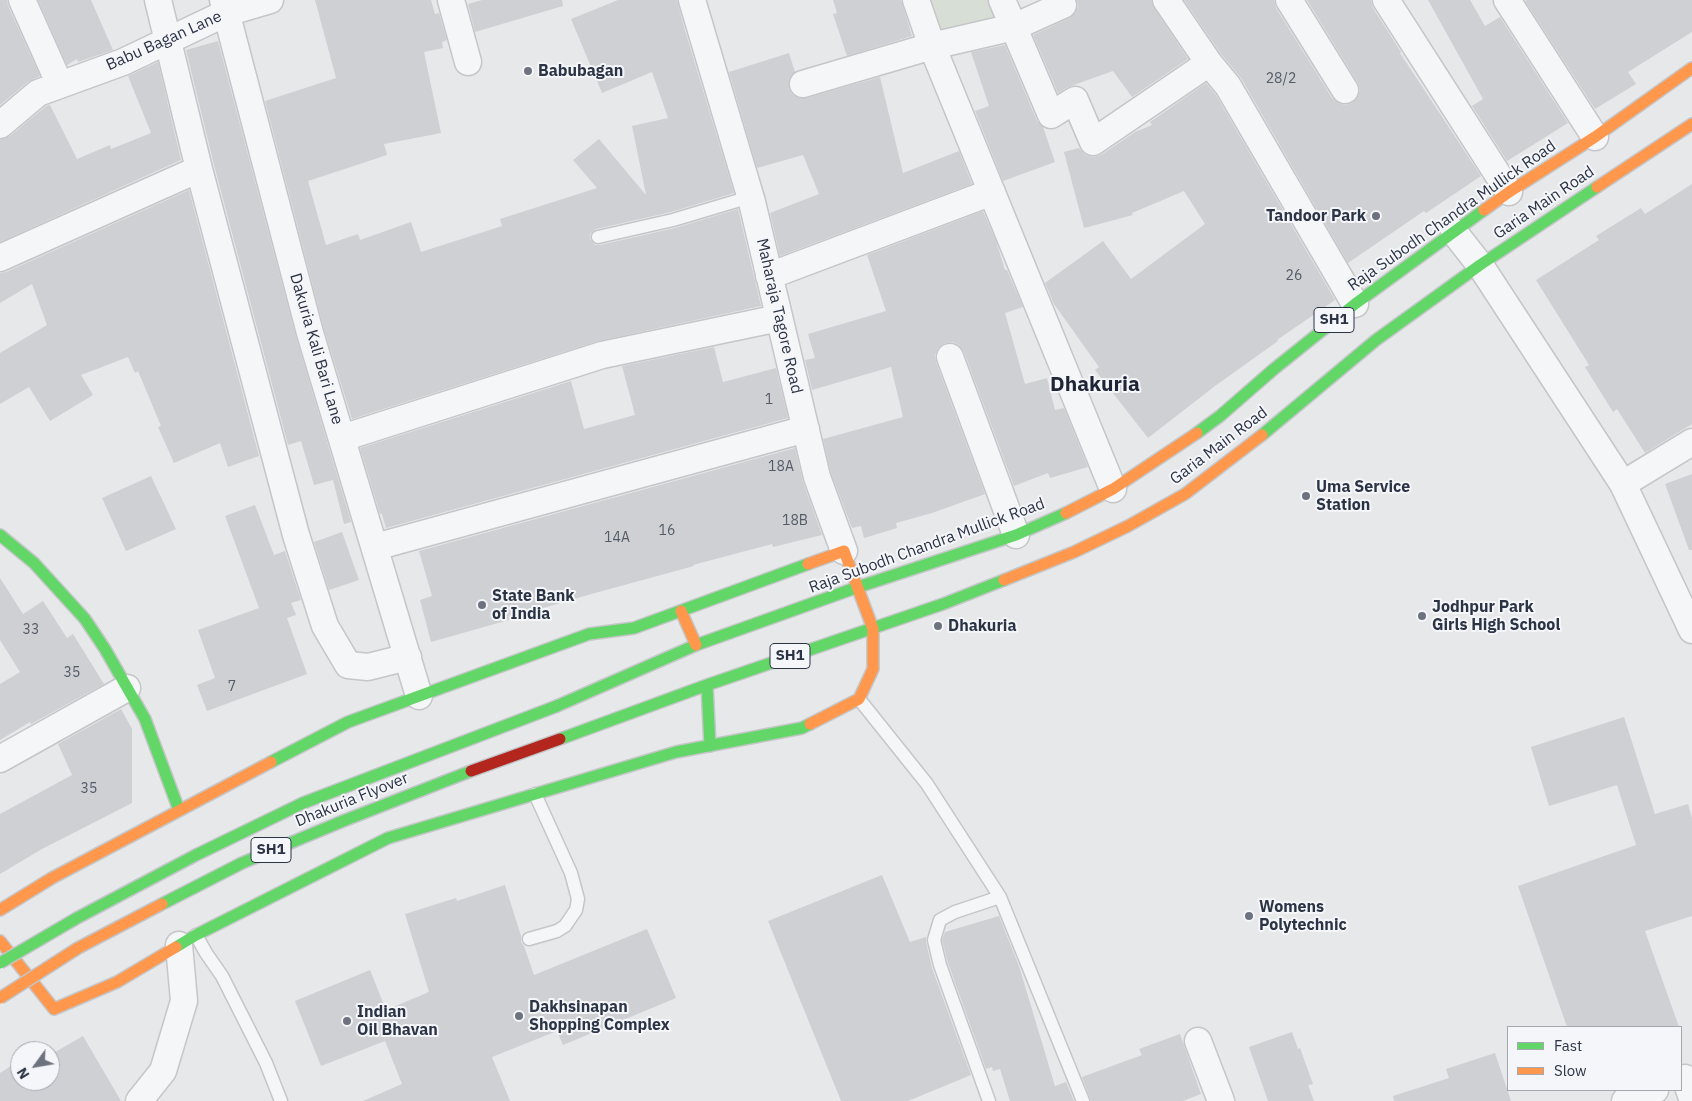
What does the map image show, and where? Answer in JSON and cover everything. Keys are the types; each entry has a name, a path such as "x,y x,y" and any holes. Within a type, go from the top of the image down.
{"main road":[{"name":"Raja Subodh Chandra Mullick Road","path":"696,645 858,587 1016,535 1113,489 1172,451 1220,416 1274,369 1355,304 1509,192 1596,137 1692,68"},
{"name":"Garia Main Road","path":"707,685 943,604 1074,552 1128,526 1184,494 1249,446 1376,340 1480,266 1692,124"},
{"path":"0,535 34,563 85,619 105,649 145,719 179,810"},
{"name":"Maharaja Tagore Road","path":"844,551 873,629"},
{"path":"0,910 52,878 348,722 588,634 634,628 844,551"},
{"path":"680,611 696,645"},
{"path":"0,941 54,1009 117,982 188,940 388,838 676,752 802,728 859,699 872,669 873,629"},
{"name":"Dhakuria Flyover","path":"0,963 77,918 196,855 303,803 557,706 696,645"},
{"path":"707,685 710,746"},
{"name":"Dhakuria Flyover","path":"0,998 78,948 242,863 423,789 707,685"}],"street":[{"path":"22,0 60,85"},
{"path":"158,0 199,169 296,536 325,626 348,665 368,668 408,657"},
{"name":"Babu Bagan Lane","path":"0,125 38,93 123,62 167,41 225,7 270,0"},
{"path":"451,0 468,62"},
{"path":"916,0 932,46 1113,489"},
{"path":"1002,0 1051,115 1075,100 1093,142 1209,63"},
{"path":"1166,0 1209,63 1228,86 1355,304"},
{"path":"1289,0 1345,90"},
{"path":"1386,0 1509,192"},
{"path":"1506,0 1596,137"},
{"name":"Maharaja Tagore Road","path":"698,1 750,197 817,477 844,551"},
{"path":"803,84 932,46 1014,27 1063,5"},
{"name":"Dakuria Kali Bari Lane","path":"225,7 310,333 419,696"},
{"path":"0,258 199,169"},
{"path":"769,276 992,192"},
{"path":"1454,232 1480,266 1623,484 1692,630"},
{"path":"342,438 602,355 779,318"},
{"path":"950,357 1016,535"},
{"path":"375,547 806,429"},
{"path":"1623,484 1692,442"},
{"path":"0,759 127,688"},
{"path":"139,1101 163,1071 184,1001 188,940"},
{"path":"1198,1041 1221,1101"},
{"path":"1625,1101 1652,1091"}],"lane":[{"path":"598,237 673,220 750,197"},
{"path":"859,699 927,784 1000,897 1083,1101"},
{"path":"530,939 557,931 565,926 576,910 578,899 571,874 535,794"},
{"path":"990,1101 940,965 934,940 940,920 955,912 1000,897"},
{"path":"188,940 206,953 222,976 266,1064 281,1101"}],"shaded area":[{"path":"923,0 997,0 1005,17 934,41"}],"building":[{"path":"0,0 7,0 40,76 28,82 0,105"},
{"path":"38,0 91,0 113,50 78,62 77,59 67,65"},
{"path":"315,0 431,0 435,14 439,13 447,40 442,42 443,48 424,52 441,133 384,144 387,155 308,181 326,245 358,234 360,240 411,222 421,252 502,226 500,219 597,188 573,160 599,139 646,195 632,126 668,118 652,72 602,93 571,19 618,0 677,0 734,193 671,212 596,229 590,234 590,239 595,245 600,245 675,228 738,209 761,306 598,341 352,419 324,329 265,101 336,78"},
{"path":"482,0 562,0 563,6 475,32 468,4"},
{"path":"833,0 901,0 912,36 847,56 833,14 837,13"},
{"path":"1077,0 1151,0 1154,8 1188,59 1132,97 1113,71 1068,87 1058,93 1033,35 1070,18 1078,7"},
{"path":"1184,0 1274,0 1276,8 1332,98 1338,103 1345,105 1352,103 1358,97 1360,90 1358,83 1307,0 1371,0 1373,8 1400,53 1481,176 1426,213 1424,211 1348,263 1241,78 1221,54"},
{"path":"1428,0 1470,0 1485,26 1500,17 1568,123 1507,161 1472,106 1483,99"},
{"path":"1692,0 1692,32 1628,72 1636,84 1595,109 1525,1"},
{"path":"218,41 296,337 351,522 344,524 333,480 314,485 301,441 288,445 214,165 186,50"},
{"path":"1005,45 1037,121 1043,127 1055,162 1003,181 975,111 989,106 971,52"},
{"path":"789,53 795,72 789,80 789,88 792,94 799,98 807,98 880,77 903,173 959,151 972,184 780,256 770,213 819,194 803,155 757,168 729,72"},
{"path":"158,62 181,160 0,242 0,140 10,136 46,106 50,105 77,159 110,145 111,149 151,133 128,76"},
{"path":"1206,83 1216,95 1335,300 1277,340 1148,438 1095,370 1099,367 1054,304 1045,283 1103,241 1131,279 1205,224 1184,191 1132,213 1133,215 1084,228 1064,152 1079,148 1085,155 1093,157 1101,155 1135,132 1152,125 1150,122"},
{"path":"1692,184 1692,424 1645,453 1617,409 1613,412 1585,367 1589,365 1536,280 1599,240 1596,236 1641,208 1645,214"},
{"path":"189,190 259,456 228,467 220,443 174,463 158,427 161,426 138,371 135,373 128,357 81,375 93,395 50,421 29,387 0,404 0,353 47,325 32,284 0,303 0,273"},
{"path":"983,211 996,241 1005,270 1007,270 1023,307 1005,313 1025,384 1047,378 1055,410 1064,408 1088,467 1050,478 1048,473 1014,486 964,352 959,345 953,342 945,343 938,348 935,355 936,362 985,494 932,513 896,523 897,528 864,538 861,526 852,528 831,473 823,439 903,417 891,367 812,390 805,360 815,358 808,334 886,311 867,255"},
{"path":"714,347 723,382 776,368 788,418 386,528 360,448 571,381 584,429 635,415 622,366"},
{"path":"795,448 803,482 822,535 773,547 772,544 693,565 431,642 420,600 432,596 419,551"},
{"path":"1692,474 1692,550 1689,550 1665,484"},
{"path":"151,476 176,529 126,551 102,498"},
{"path":"255,505 274,555 285,551 301,600 291,603 296,615 287,618 307,674 207,711 197,685 215,678 198,630 259,608 225,516"},
{"path":"342,532 359,580 329,590 314,542"},
{"path":"0,578 23,614 43,601 67,638 73,634 104,684 31,724 30,722 0,740 0,684 20,672 0,640"},
{"path":"121,709 132,729 132,803 42,849 0,874 0,814 72,775 58,744"},
{"path":"1624,717 1655,814 1688,804 1692,818 1692,916 1645,931 1679,1026 1567,1026 1518,886 1636,845 1617,785 1549,806 1531,747"},
{"path":"882,875 910,942 926,937 932,968 971,1075 908,1101 841,1101 768,921"},
{"path":"505,885 521,936 521,942 534,975 647,929 676,998 563,1045 557,1031 492,1057 510,1101 363,1101 402,1084 385,1041 321,1066 295,1001 370,970 386,1010 429,992 405,914 456,898 457,901"},
{"path":"999,916 1019,966 1055,1086 1066,1082 1074,1101 1010,1101 1000,1069 993,1071 992,1067 986,1069 948,963 942,940 945,932"},
{"path":"1292,1032 1313,1084 1308,1085 1314,1101 1268,1101 1249,1047"},
{"path":"1180,1034 1201,1094 1183,1101 1091,1101 1082,1077 1142,1055 1139,1049"},
{"path":"83,1036 121,1101 0,1101 0,1073 10,1067 10,1091 60,1091 60,1049"},
{"path":"1495,1053 1511,1101 1394,1101 1393,1096 1449,1078 1446,1069"}],"traffic: fast":[{"path":"1262,435 1376,340 1480,265 1597,187"},
{"path":"1197,433 1355,304 1484,210"},
{"path":"557,706 696,645 858,587 1016,535 1066,513"},
{"path":"0,535 34,563 85,619 105,649 145,719 179,810"},
{"path":"271,762 348,722 589,634 634,628 808,564"},
{"path":"560,739 707,685 943,604 1004,580"},
{"path":"707,685 710,746"},
{"path":"0,963 77,918 196,855 303,803 557,706"},
{"path":"176,947 196,935 388,838 676,752 802,728 810,724"},
{"path":"162,904 242,863 471,771"}],"traffic: slow":[{"path":"1484,210 1595,137 1692,68"},
{"path":"1597,187 1692,124"},
{"path":"1066,513 1113,489 1197,433"},
{"path":"1004,580 1074,552 1128,526 1185,494 1262,435"},
{"path":"808,564 844,551 873,629 873,669 859,699 810,724"},
{"path":"681,611 696,645"},
{"path":"0,910 52,878 271,762"},
{"path":"0,998 78,948 162,904"},
{"path":"0,941 54,1009 117,982 176,947"}],"traffic: jam":[{"path":"471,771 560,739"}],"place":[{"name":"Babubagan","path":"528,71"},
{"name":"Tandoor Park","path":"1376,216"},
{"name":"Uma Service Station","path":"1306,496"},
{"name":"State Bank of India","path":"482,605"},
{"name":"Jodhpur Park Girls High School","path":"1422,616"},
{"name":"Dhakuria","path":"938,626"},
{"name":"Womens Polytechnic","path":"1249,916"},
{"name":"Dakhsinapan Shopping Complex","path":"519,1016"},
{"name":"Indian Oil Bhavan","path":"347,1021"}],"district":[{"name":"Dhakuria","path":"1095,385"}]}
